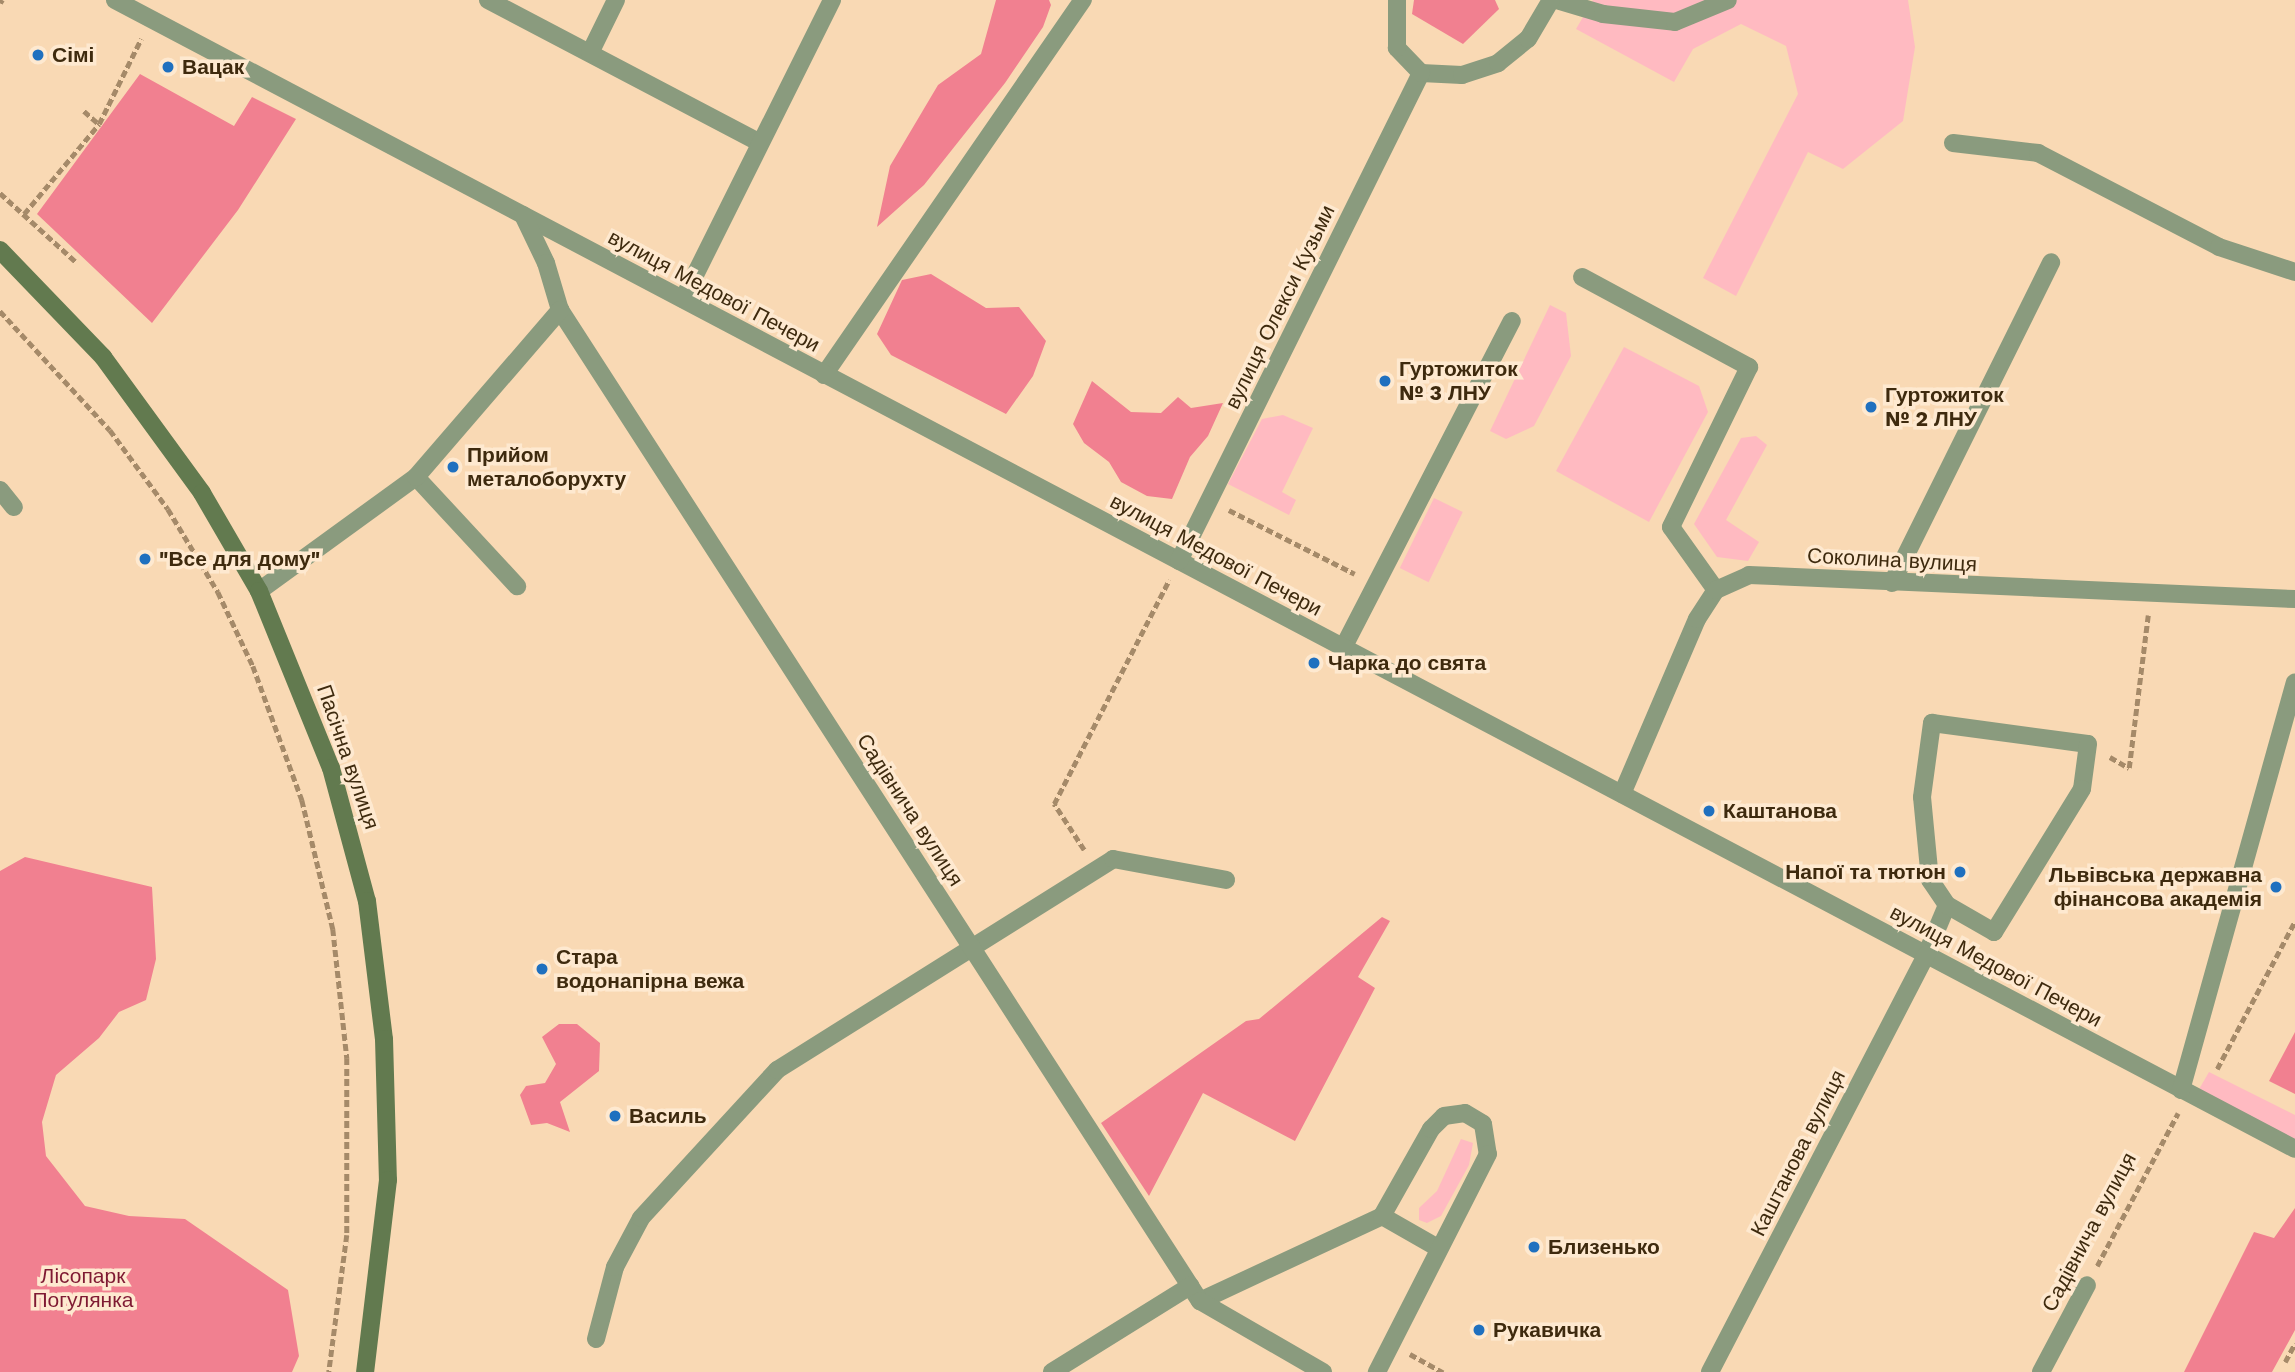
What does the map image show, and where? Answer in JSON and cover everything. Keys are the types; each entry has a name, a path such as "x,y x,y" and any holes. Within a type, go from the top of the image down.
{"main road":[{"name":"Пасічна вулиця","path":"0,250 103,357 202,493 259,591 331,768 364,888 377,966 388,1111 388,1180 365,1372"}],"street":[{"name":"вулиця Медової Печери","path":"115,0 2295,1149"},
{"path":"488,0 761,143"},
{"path":"590,52 616,0"},
{"path":"683,299 832,0"},
{"path":"824,375 1083,0"},
{"path":"1397,0 1397,48 1421,73 1462,75 1498,63 1528,39 1553,0 1603,14 1675,22 1728,0"},
{"name":"вулиця Олекси Кузьми","path":"1178,561 1421,73"},
{"path":"1953,143 2038,153 2219,247 2295,272"},
{"name":"Садівнича вулиця","path":"523,215 546,263 560,310 1200,1301 1323,1372"},
{"path":"1892,583 2051,262"},
{"path":"1582,277 1749,367 1671,527 1716,590 1696,619 1622,794"},
{"path":"259,591 416,477 560,310"},
{"path":"1343,648 1512,321"},
{"path":"416,477 516,586"},
{"path":"0,490 14,507"},
{"name":"Соколина вулиця","path":"1716,590 1749,575 2295,599"},
{"path":"2181,1090 2295,683"},
{"path":"1932,723 2088,744 2082,789 1994,932 1947,905 1930,880 1922,797 1932,723"},
{"path":"596,1339 615,1267 641,1218 777,1070 970,946 1113,859 1127,858 1226,880"},
{"name":"Каштанова вулиця","path":"1710,1372 1926,955 1947,905"},
{"path":"1200,1301 1382,1216 1436,1123 1456,1113 1474,1117 1488,1133 1488,1154 1377,1372"},
{"path":"1382,1216 1438,1248"},
{"name":"Садівнича вулиця","path":"2041,1372 2087,1285"},
{"path":"1052,1372 1190,1286"}],"path":[{"path":"24,214 99,124 143,36"},
{"path":"84,111 99,124"},
{"path":"0,193 76,262"},
{"path":"0,311 95,412 168,509 218,592 253,666 302,800 333,929 347,1058 347,1235 329,1372"},
{"path":"1209,500 1366,579 1388,563"},
{"path":"1096,869 1054,804 1178,561"},
{"path":"2088,744 2129,768 2150,594"},
{"path":"2217,1069 2295,921"},
{"name":"Садівнича вулиця","path":"2087,1285 2178,1113"},
{"path":"2285,1362 2295,1343"},
{"path":"1391,1344 1443,1372"}],"shaded area":[{"path":"1593,0 1908,0 1915,47 1903,121 1843,169 1808,152 1736,296 1703,278 1798,94 1786,46 1741,24 1693,49 1674,82 1576,29"},
{"path":"1550,305 1566,313 1571,356 1534,426 1506,439 1490,431"},
{"path":"1624,347 1699,386 1708,412 1649,522 1556,471"},
{"path":"1283,415 1313,428 1282,492 1296,500 1289,515 1228,484 1262,419"},
{"path":"1756,436 1767,445 1726,520 1759,542 1748,561 1717,557 1694,524 1741,438"},
{"path":"1434,498 1463,512 1429,582 1400,568"},
{"path":"2209,1072 2295,1115 2295,1141 2198,1091"},
{"path":"1461,1139 1473,1143 1469,1165 1441,1216 1427,1223 1419,1220 1419,1208 1437,1191"}],"green space":[{"path":"996,0 1049,0 1051,5 1043,27 1005,83 924,185 877,227 890,166 938,85 981,54"},
{"path":"1414,0 1495,0 1499,9 1463,44 1412,14"},
{"path":"140,74 234,126 252,97 296,119 238,210 152,323 37,214"},
{"path":"931,274 986,308 1019,307 1046,341 1033,376 1006,414 891,355 877,334 902,280"},
{"path":"1092,381 1131,412 1161,413 1178,397 1191,408 1223,403 1208,436 1190,457 1172,499 1147,496 1121,482 1109,462 1084,443 1073,424"},
{"name":"Лісопарк Погулянка","path":"25,857 152,887 156,959 146,1000 119,1012 99,1038 56,1075 42,1122 46,1156 85,1206 129,1216 185,1219 288,1290 299,1356 292,1372 0,1372 0,871"},
{"path":"1382,917 1390,921 1358,977 1375,988 1295,1141 1203,1093 1149,1196 1101,1123 1246,1021 1259,1019"},
{"path":"559,1024 577,1024 600,1043 599,1071 560,1102 570,1132 547,1123 531,1125 520,1095 526,1086 545,1083 556,1064 542,1037"},
{"path":"2295,1032 2295,1094 2269,1081"},
{"path":"2295,1208 2295,1330 2272,1372 2184,1372 2254,1232 2274,1238"}],"place":[{"name":"Сімі","path":"38,55"},
{"name":"Вацак","path":"168,67"},
{"name":"Гуртожиток № 3 ЛНУ","path":"1385,381"},
{"name":"Гуртожиток № 2 ЛНУ","path":"1871,407"},
{"name":"Прийом металоборухту","path":"453,467"},
{"name":"\"Все для дому\"","path":"145,559"},
{"name":"Чарка до свята","path":"1314,663"},
{"name":"Каштанова","path":"1709,811"},
{"name":"Напої та тютюн","path":"1960,872"},
{"name":"Львівська державна фінансова академія","path":"2276,887"},
{"name":"Стара водонапірна вежа","path":"542,969"},
{"name":"Василь","path":"615,1116"},
{"name":"Близенько","path":"1534,1247"},
{"name":"Рукавичка","path":"1479,1330"}]}
